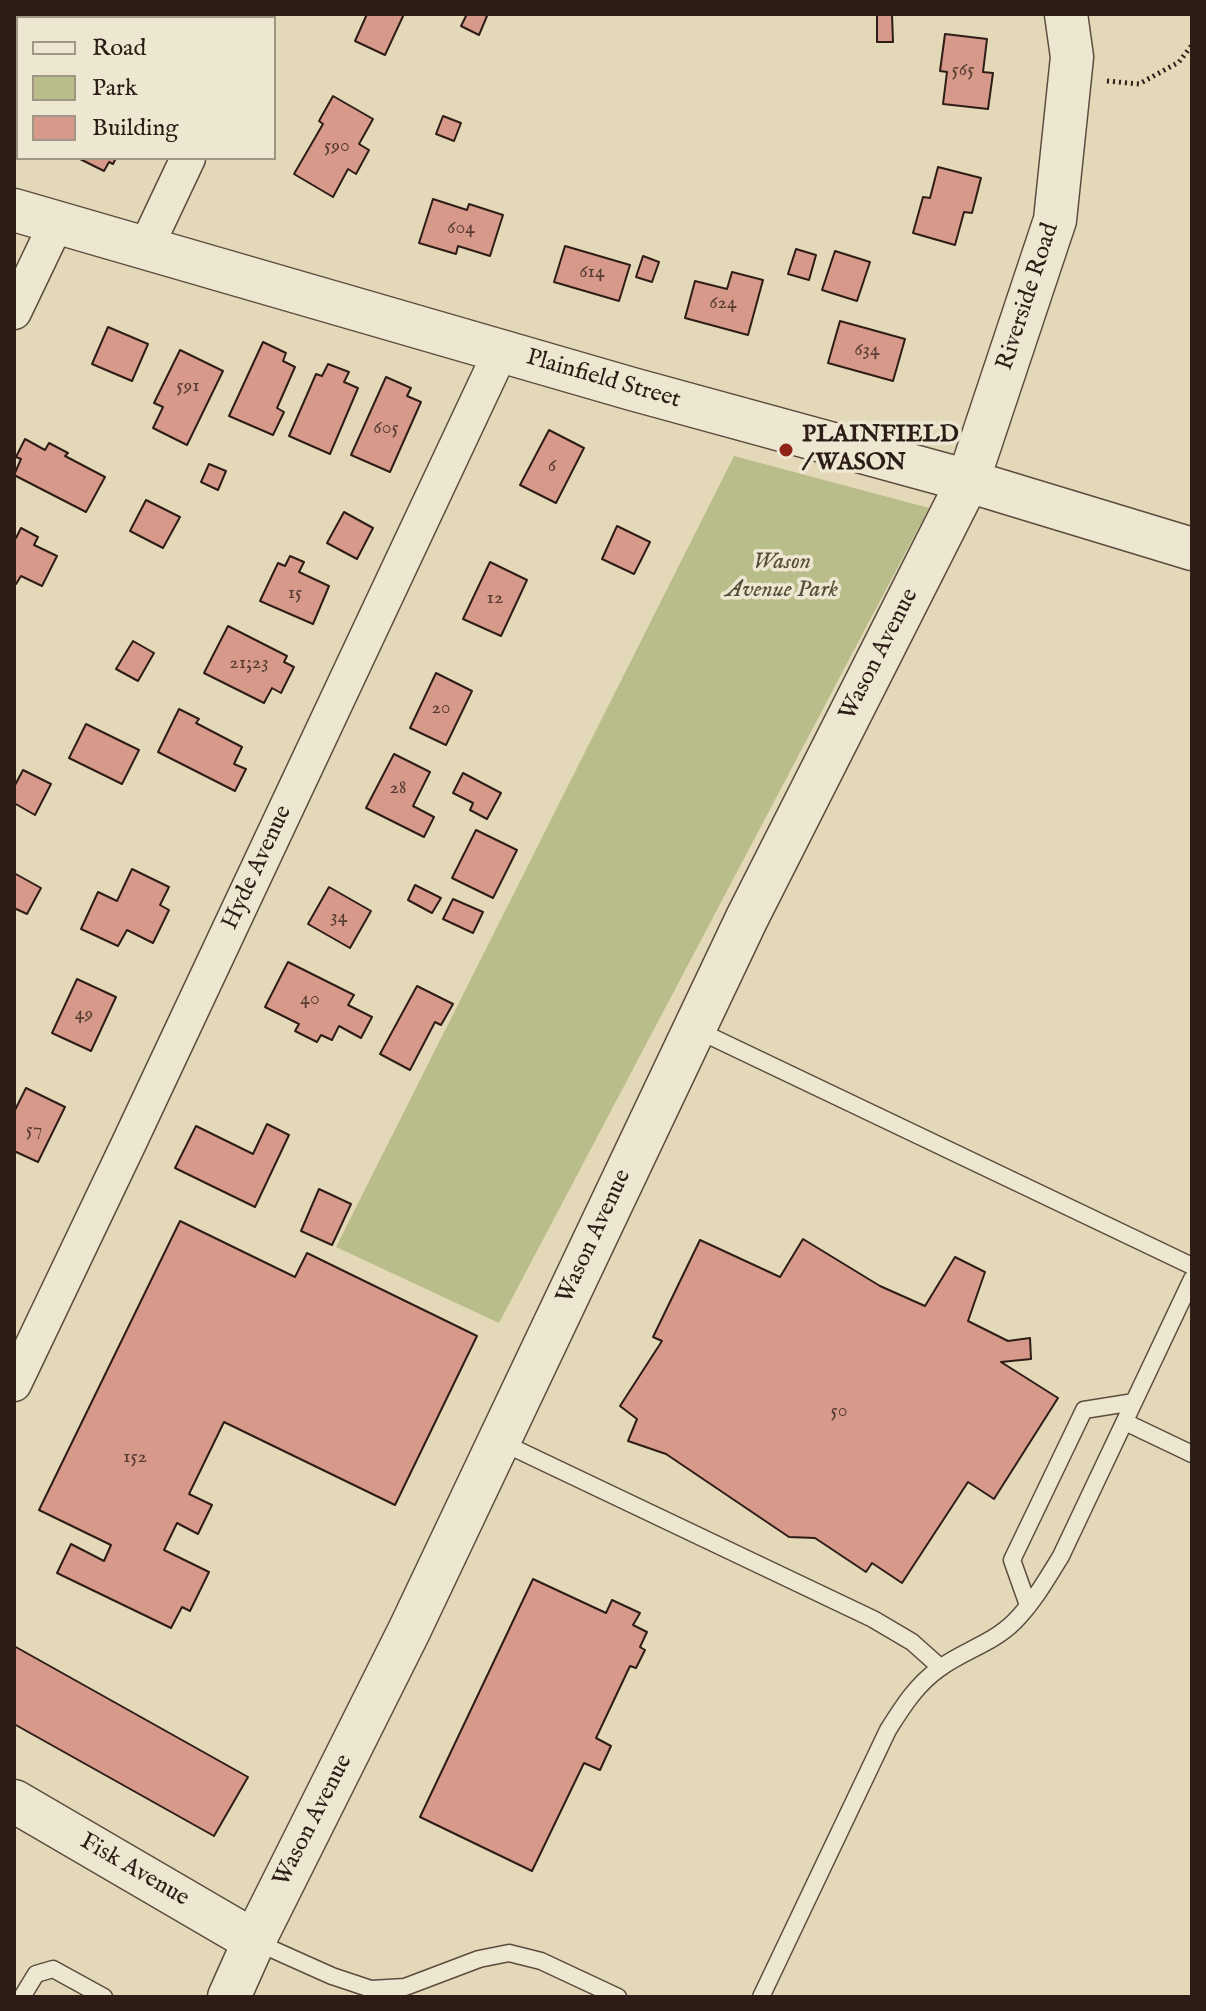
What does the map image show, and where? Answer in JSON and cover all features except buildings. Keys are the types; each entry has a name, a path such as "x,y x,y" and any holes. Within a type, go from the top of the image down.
{"street":[{"name":"Riverside Road","path":"968,481 1055,220 1072,57 1066,14"},
{"path":"146,247 187,160"},
{"name":"Plainfield Street","path":"14,210 632,389 968,481 1192,549"},
{"path":"14,312 57,222"},
{"name":"Hyde Avenue","path":"14,1384 501,351"},
{"name":"Wason Avenue","path":"229,1997 409,1631 754,904 968,481"},
{"name":"Fisk Avenue","path":"17,1810 254,1941"}],"lane":[{"path":"694,1028 1192,1266"},
{"path":"761,1997 888,1730 911,1693 940,1667 982,1645 1013,1623 1041,1589 1061,1556 1192,1279"},
{"path":"1028,1605 1012,1560 1084,1410 1134,1402"},
{"path":"1125,1422 1192,1454"},
{"path":"499,1441 873,1619 912,1642 940,1667"},
{"path":"254,1941 332,1976 371,1989 405,1987 479,1959 509,1953 541,1961 618,1997"},
{"path":"22,1997 36,1974 53,1969 104,1997"}],"path":[{"path":"1070,78 1139,84 1179,62 1192,45"}],"green space":[{"name":"Wason Avenue Park","path":"734,456 929,508 499,1323 336,1247"}],"place":[{"name":"PLAINFIELD / WASON","path":"786,450"}]}
